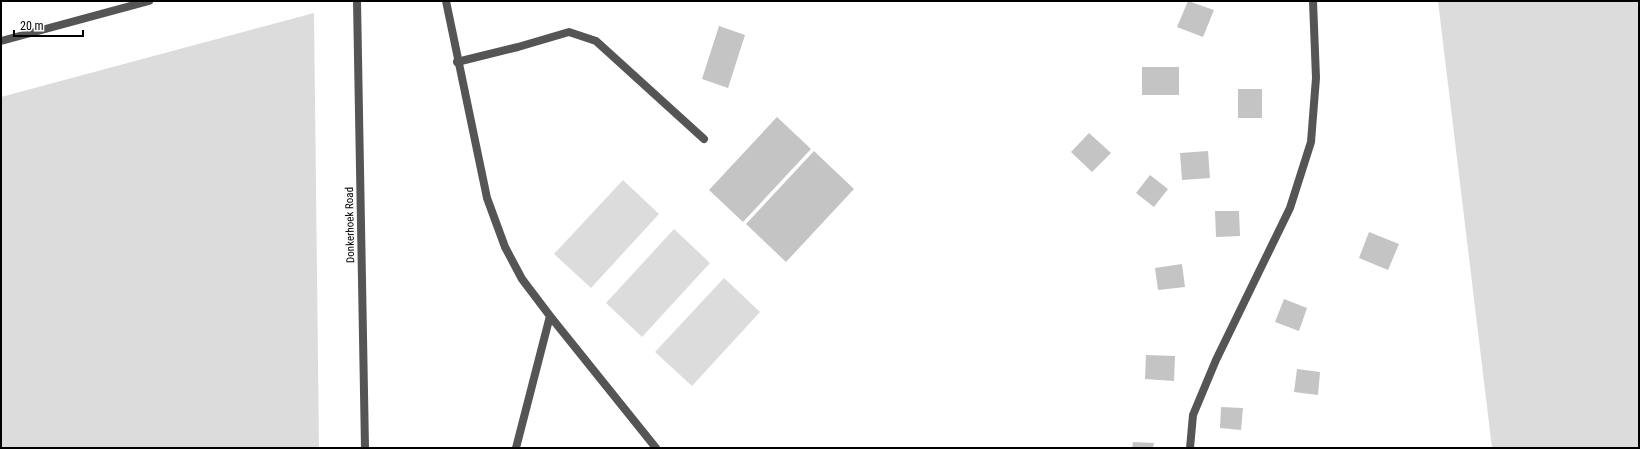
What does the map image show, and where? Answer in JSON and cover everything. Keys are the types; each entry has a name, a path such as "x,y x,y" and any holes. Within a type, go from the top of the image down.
{"street":[{"path":"1,41 149,1"},
{"name":"Donkerhoek Road","path":"357,1 365,448"},
{"path":"446,1 457,62 487,198 506,247 522,279 656,448"},
{"path":"1190,448 1193,415 1216,360 1290,208 1311,142 1316,78 1313,1"},
{"path":"457,62 518,47 569,32 596,41 704,139"},
{"path":"516,448 550,316"}],"shaded area":[{"path":"1438,1 1639,1 1639,448 1492,448"},
{"path":"314,13 319,448 1,448 1,97"},
{"path":"623,180 659,214 591,288 554,254"},
{"path":"674,229 710,263 642,337 606,303"},
{"path":"724,278 760,312 692,386 655,352"}],"building":[{"path":"1188,1 1214,10 1203,37 1177,27"},
{"path":"719,26 745,35 728,88 702,79"},
{"path":"1142,67 1179,67 1179,95 1142,95"},
{"path":"1238,89 1262,89 1262,118 1238,118"},
{"path":"777,117 811,149 743,222 709,190"},
{"path":"1089,133 1111,153 1092,172 1071,152"},
{"path":"814,151 854,189 786,262 746,224"},
{"path":"1208,151 1210,178 1182,180 1180,153"},
{"path":"1150,175 1168,189 1154,207 1136,193"},
{"path":"1215,211 1239,211 1240,236 1216,237"},
{"path":"1369,232 1399,244 1388,270 1359,258"},
{"path":"1182,264 1185,287 1158,290 1155,268"},
{"path":"1284,299 1307,308 1299,331 1275,322"},
{"path":"1146,355 1175,356 1174,381 1145,379"},
{"path":"1297,369 1320,372 1318,395 1294,392"},
{"path":"1221,407 1243,408 1241,430 1220,428"},
{"path":"1133,442 1154,443 1153,448 1132,448"}]}
